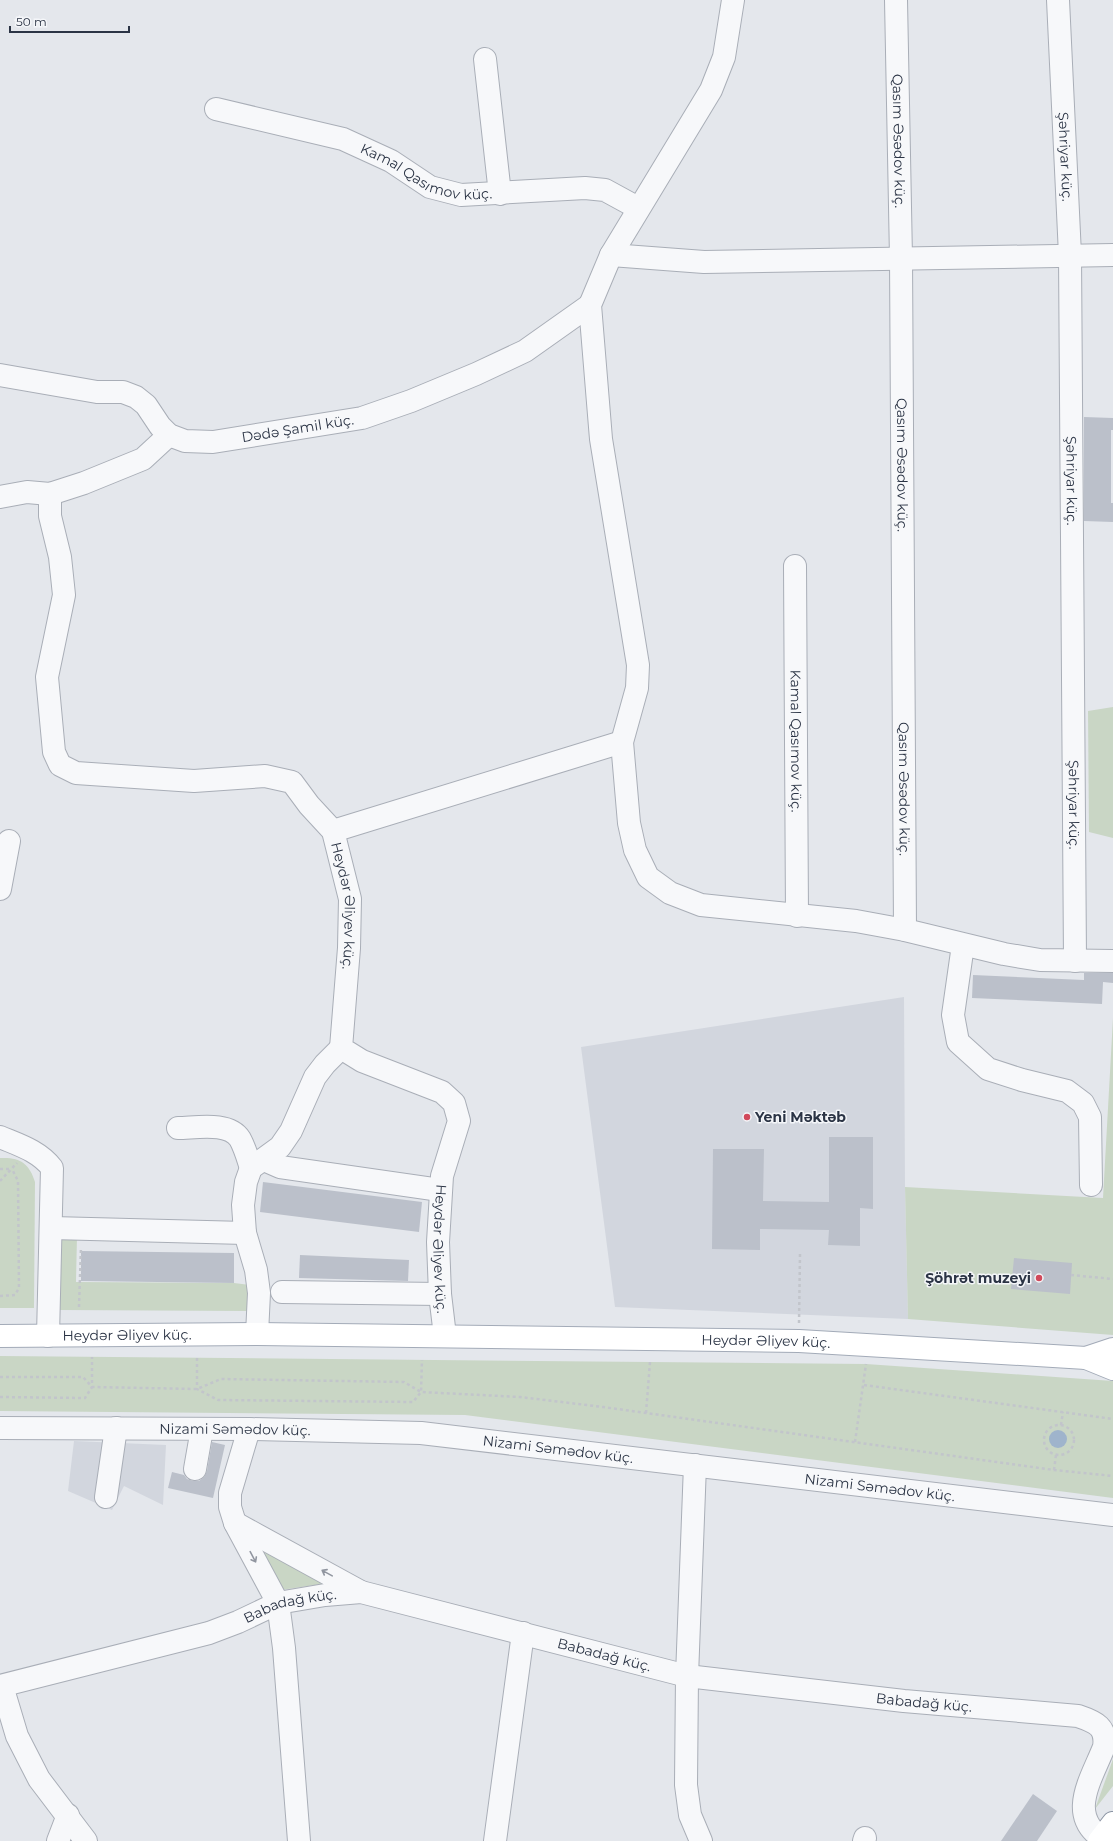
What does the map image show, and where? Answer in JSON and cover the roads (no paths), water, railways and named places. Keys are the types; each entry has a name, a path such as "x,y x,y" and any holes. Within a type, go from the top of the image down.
{"main road":[{"name":"Heydər Əliyev küç.","path":"0,1336 257,1334 799,1341 1086,1358"},
{"path":"1086,1358 1113,1348"},
{"path":"1086,1358 1113,1369"}],"street":[{"path":"733,0 724,57 711,90 638,208 611,255 590,305 601,439 638,665 636,688 622,742 629,822 635,850 648,877 670,893 701,905 856,922 905,930 963,945 1033,959 1113,961"},
{"name":"Qasım Əsədov küç.","path":"896,0 901,258 905,930"},
{"name":"Şəhriyar küç.","path":"1058,0 1070,255 1075,961"},
{"path":"486,58 500,194"},
{"name":"Kamal Qasımov küç.","path":"216,109 343,139 391,161 430,187 460,195 500,194 585,188 605,190 638,208"},
{"path":"611,255 704,262 1113,255"},
{"name":"Dədə Şamil küç.","path":"169,435 185,441 213,442 362,418 411,401 476,374 525,351 590,305"},
{"path":"0,375 97,392 123,392 136,397 146,405 160,426 169,435 142,459 50,494 28,492 0,497"},
{"name":"Heydər Əliyev küç.","path":"50,494 50,516 60,557 64,595 47,678 54,752 60,765 76,773 194,781 265,776 292,782 309,805 333,831 350,899 349,948 341,1048 362,1061 442,1092 454,1103 460,1121 442,1176 440,1190 438,1242 440,1294 445,1336"},
{"name":"Kamal Qasımov küç.","path":"795,566 797,916"},
{"path":"333,831 622,742"},
{"path":"0,889 9,841"},
{"path":"963,945 953,1015 958,1042 988,1069 1022,1080 1067,1091 1083,1102 1090,1117 1091,1184"},
{"path":"257,1334 259,1293 256,1270 245,1233 243,1205 246,1182 258,1164 280,1147 291,1131 315,1077 325,1064 341,1048"},
{"path":"178,1128 223,1128 230,1130 239,1138 258,1164 440,1190"},
{"path":"0,1137 35,1152 45,1159 52,1168 52,1228 48,1336"},
{"path":"52,1228 245,1233"},
{"path":"282,1292 440,1294"},
{"name":"Nizami Səmədov küç.","path":"0,1428 249,1429 421,1433 1113,1515"},
{"path":"106,1497 116,1428"},
{"path":"196,1469 202,1429"},
{"path":"249,1429 230,1493 230,1507 235,1523 278,1603 286,1664 299,1841"},
{"path":"695,1465 687,1676 686,1785 690,1815 701,1841"},
{"path":"235,1523 361,1592"},
{"name":"Babadağ küç.","path":"1,1686 209,1633 238,1622 278,1603 325,1595 361,1592 687,1676 904,1701 1078,1716 1094,1721 1102,1729 1106,1738 1082,1805 1087,1824 1105,1836"},
{"path":"495,1841 523,1634"},
{"path":"1,1686 17,1736 39,1779 68,1815 86,1841"},
{"path":"58,1841 68,1815"}],"water":[{"path":"1058,1430 1064,1433 1067,1439 1064,1445 1058,1448 1052,1445 1049,1439 1052,1433"}],"place":[{"name":"Yeni Məktəb","path":"747,1117"},
{"name":"Şöhrət muzeyi","path":"1039,1278"}]}
